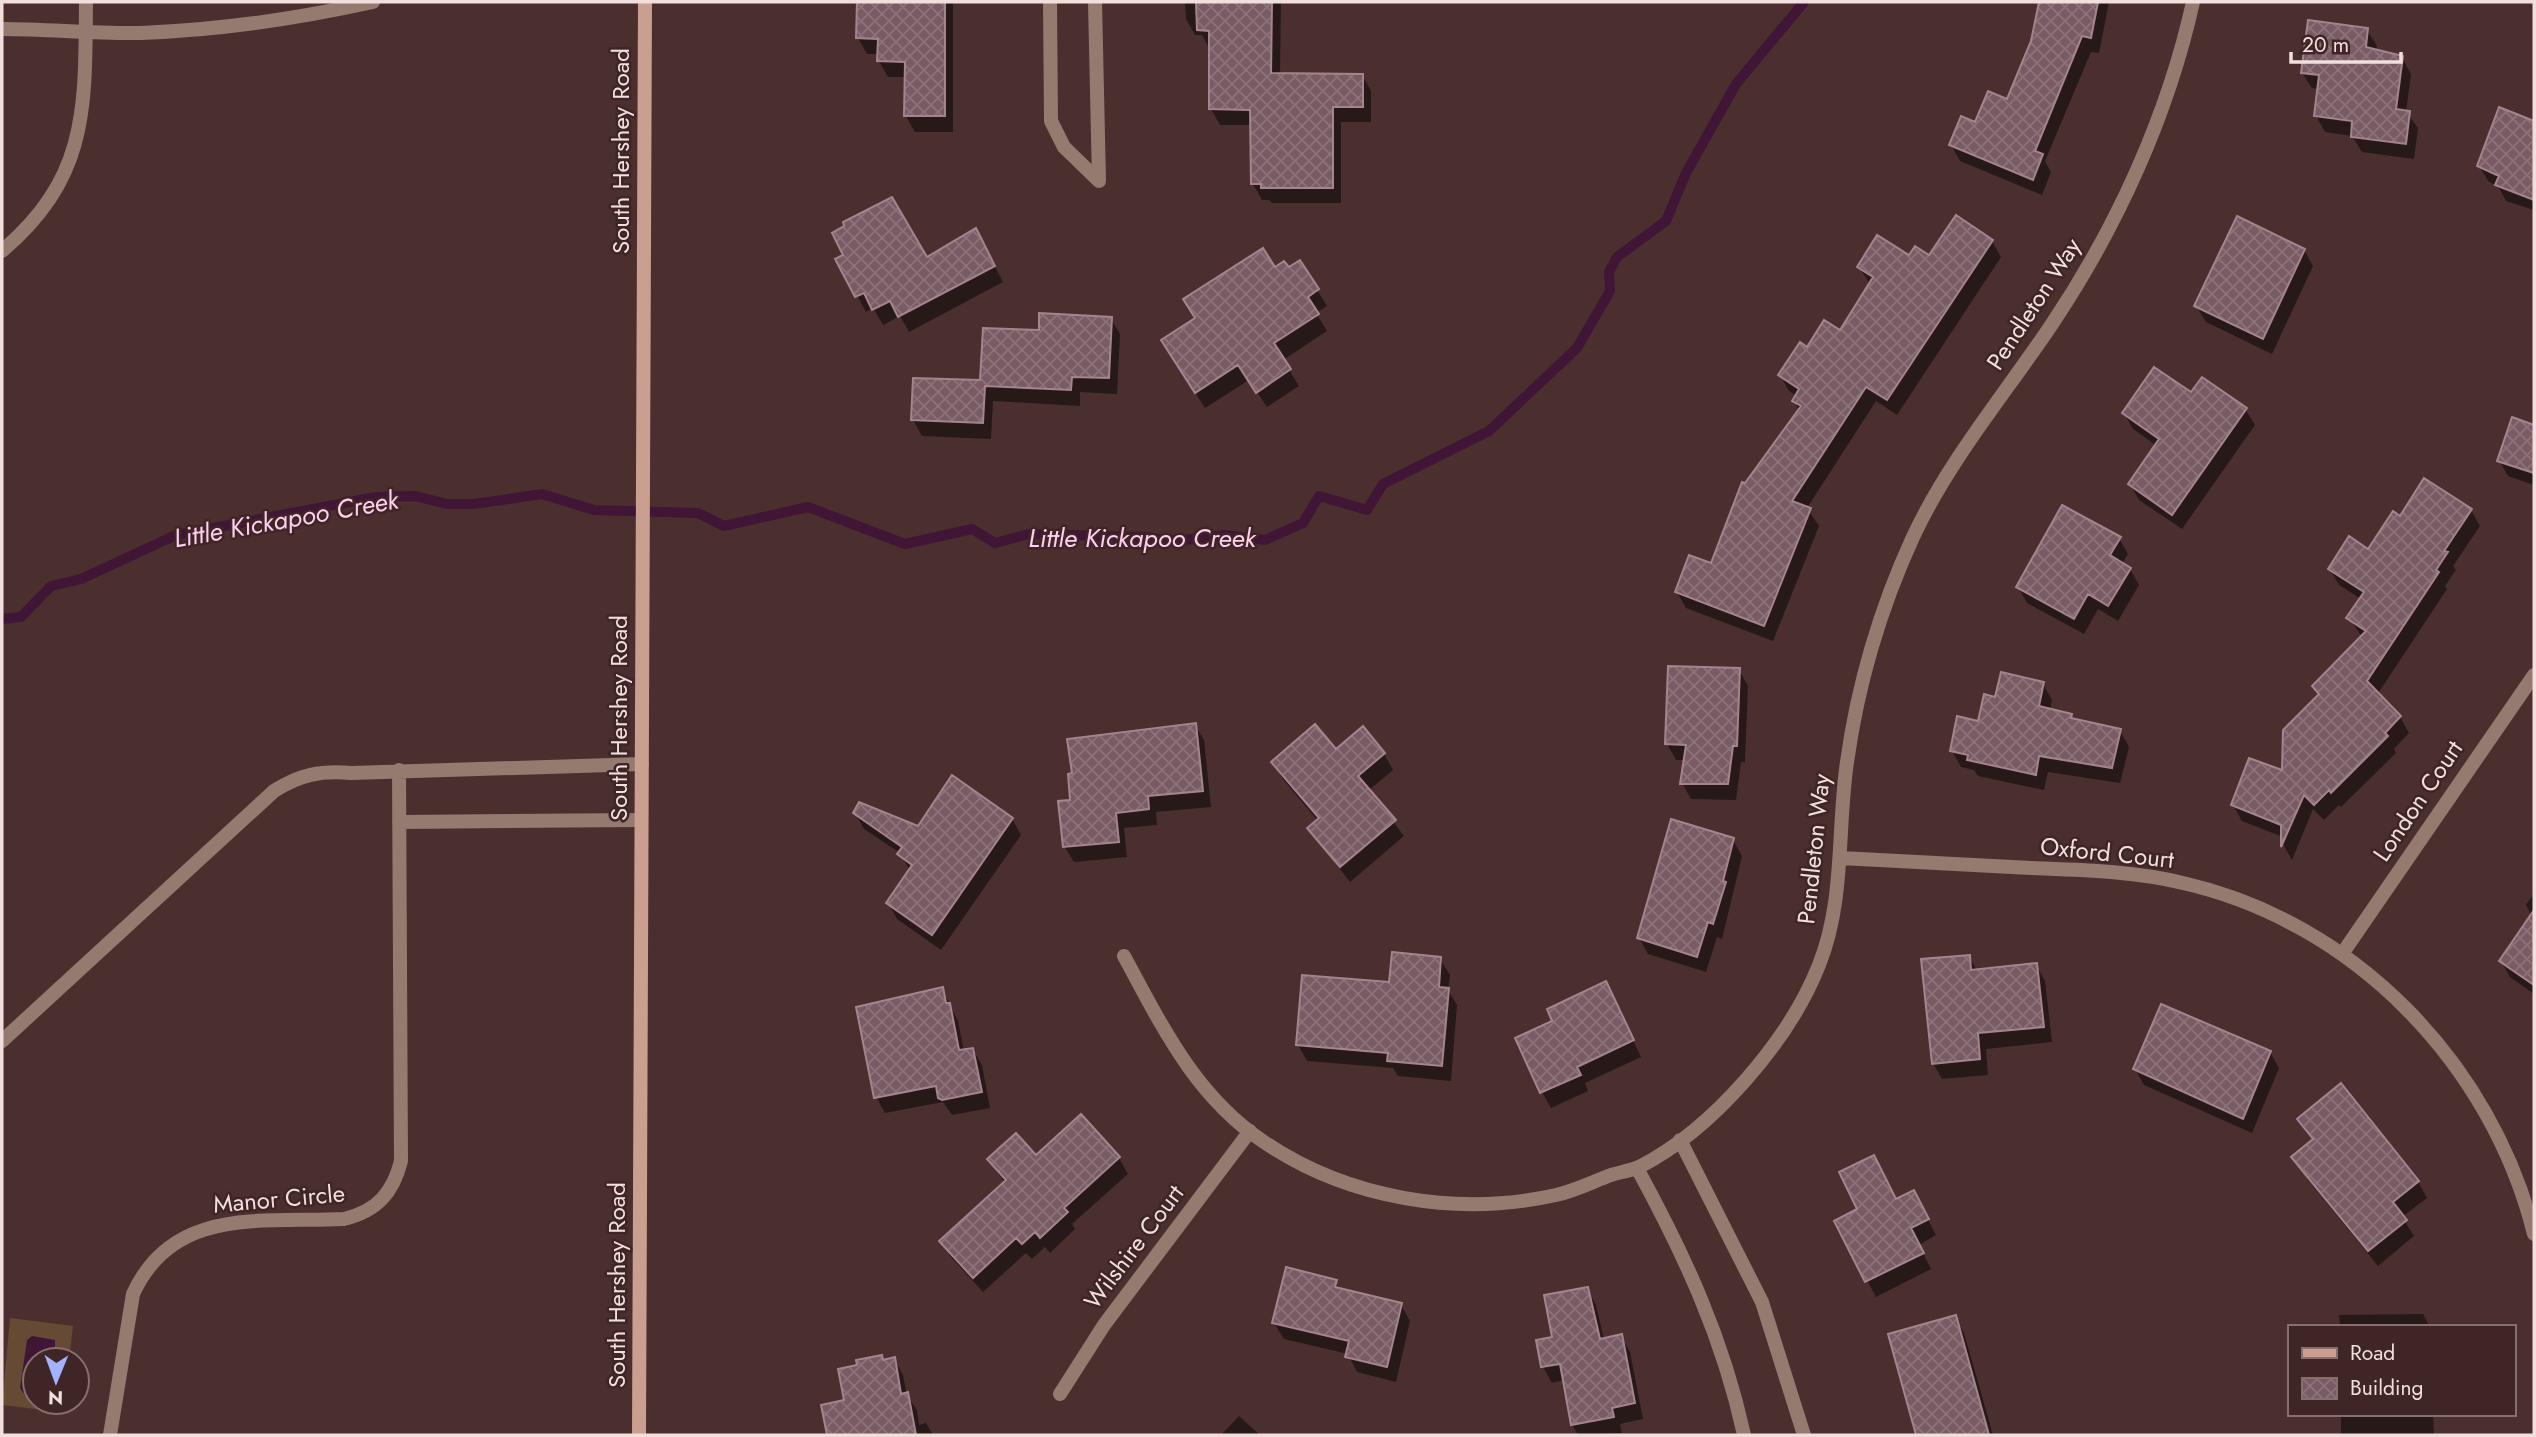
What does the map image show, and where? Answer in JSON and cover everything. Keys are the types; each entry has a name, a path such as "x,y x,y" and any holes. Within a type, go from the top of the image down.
{"main road":[{"name":"South Hershey Road","path":"639,1435 645,2"}],"street":[{"path":"2,251 42,211 72,155 85,92 86,2"},
{"path":"2,29 138,33 227,27 295,19 373,2"},
{"path":"1051,2 1051,121 1064,147 1099,181 1095,2"},
{"name":"Pendleton Way","path":"1124,956 1178,1057 1217,1101 1250,1131 1284,1154 1336,1178 1374,1191 1432,1203 1472,1205 1556,1195 1637,1168 1681,1140 1745,1080 1791,1022 1819,965 1831,925 1840,858 1846,765 1864,673 1896,576 1938,489 2054,321 2095,254 2141,161 2174,74 2193,2"},
{"name":"London Court","path":"2342,954 2534,675"},
{"path":"2,1041 274,791 312,773 642,764"},
{"name":"Manor Circle","path":"110,1435 133,1294 141,1277 164,1248 180,1237 215,1225 344,1219 363,1214 382,1202 395,1183 401,1161 399,770"},
{"path":"399,822 641,820"},
{"name":"Oxford Court","path":"1840,858 2115,872 2183,883 2224,895 2300,928 2342,954 2382,984 2427,1030 2471,1086 2512,1161 2534,1234"},
{"name":"Wilshire Court","path":"1060,1394 1104,1325 1250,1131"},
{"path":"1681,1140 1762,1302 1804,1435"},
{"path":"1637,1168 1675,1236 1707,1309 1733,1387 1744,1435"}],"shaded area":[{"path":"10,1318 73,1326 71,1346 21,1346 21,1407 2,1405"},
{"path":"32,1336 55,1340 55,1346 26,1346 27,1340"}],"building":[{"path":"857,2 945,2 945,116 904,116 905,62 877,61 878,39 856,38"},
{"path":"1196,2 1272,2 1271,73 1363,74 1363,107 1333,107 1333,188 1261,188 1261,184 1251,184 1250,110 1209,109 1209,31 1197,30"},
{"path":"2039,2 2098,2 2091,38 2082,36 2035,151 2043,154 2033,180 1949,145 1961,116 1975,122 1988,91 2007,99 2031,41"},
{"path":"2308,20 2368,28 2366,47 2403,56 2396,109 2410,111 2406,144 2351,137 2352,121 2314,116 2319,75 2301,73"},
{"path":"2499,107 2534,121 2534,200 2495,185 2499,176 2477,166"},
{"path":"892,197 927,257 976,228 995,266 898,317 890,301 872,310 864,293 855,297 835,259 843,255 832,233 844,226 843,222"},
{"path":"1956,215 1993,240 1887,400 1866,387 1792,501 1811,508 1764,626 1675,592 1689,555 1711,563 1742,482 1745,483 1801,406 1792,401 1799,389 1778,375 1800,342 1807,347 1824,320 1840,330 1873,277 1857,267 1877,235 1909,255 1915,246 1929,255"},
{"path":"2237,216 2305,249 2263,339 2194,306"},
{"path":"1263,248 1275,267 1284,261 1289,267 1300,260 1319,289 1308,297 1319,314 1274,343 1291,369 1256,393 1238,365 1195,393 1161,340 1195,318 1183,299"},
{"path":"1039,313 1112,317 1109,378 1072,377 1071,390 985,386 983,423 911,420 913,378 980,380 983,328 1039,330"},
{"path":"2154,367 2191,392 2202,377 2247,408 2172,515 2128,484 2159,439 2122,413"},
{"path":"2512,417 2534,425 2534,473 2497,461"},
{"path":"2424,478 2472,509 2444,551 2448,552 2436,570 2439,572 2367,681 2401,716 2385,733 2388,736 2331,793 2329,790 2314,805 2304,795 2281,847 2281,825 2231,805 2249,758 2282,770 2283,730 2319,694 2312,686 2366,631 2346,618 2364,592 2328,569 2349,536 2368,549 2393,511 2400,516"},
{"path":"2062,505 2121,537 2110,555 2131,568 2108,606 2088,594 2074,619 2016,587"},
{"path":"1668,666 1740,668 1737,746 1733,746 1728,784 1680,784 1686,745 1665,744"},
{"path":"2001,672 2044,682 2039,706 2072,714 2071,718 2121,729 2112,768 2039,756 2036,775 1967,760 1968,755 1950,751 1957,716 1978,721 1984,694 1995,697"},
{"path":"1196,723 1203,791 1148,796 1149,809 1116,813 1119,842 1063,847 1058,801 1070,800 1068,774 1072,773 1067,739"},
{"path":"1315,724 1336,749 1363,726 1385,753 1358,776 1396,820 1340,867 1307,828 1319,818 1271,762"},
{"path":"952,775 1013,818 932,935 886,903 912,865 897,854 902,847 853,813 859,802 918,826"},
{"path":"1671,819 1734,838 1723,881 1726,882 1713,924 1708,922 1697,957 1637,938"},
{"path":"2534,910 2534,985 2499,961"},
{"path":"1392,952 1441,957 1439,987 1449,988 1442,1066 1387,1061 1388,1053 1296,1045 1302,975 1389,982"},
{"path":"1970,955 1971,970 2037,963 2044,1027 1978,1033 1980,1059 1932,1064 1921,959"},
{"path":"1606,981 1634,1040 1577,1067 1581,1075 1540,1093 1515,1038 1552,1021 1547,1009"},
{"path":"943,987 946,1003 950,1003 959,1050 973,1048 982,1092 942,1100 938,1098 936,1086 874,1098 856,1007"},
{"path":"2161,1004 2271,1051 2243,1119 2133,1069"},
{"path":"2341,1083 2419,1181 2393,1202 2407,1220 2368,1251 2291,1157 2313,1139 2297,1119"},
{"path":"1081,1114 1120,1157 1064,1208 1068,1212 1040,1238 1035,1232 1022,1244 1016,1238 973,1278 939,1241 1006,1180 987,1159 1016,1133 1036,1155"},
{"path":"1874,1155 1896,1199 1914,1190 1929,1219 1911,1228 1924,1253 1865,1282 1834,1221 1857,1209 1839,1172"},
{"path":"1286,1267 1337,1280 1335,1287 1402,1303 1387,1367 1345,1357 1349,1341 1272,1323"},
{"path":"1588,1287 1600,1339 1622,1334 1635,1403 1612,1408 1614,1417 1571,1425 1560,1364 1541,1367 1536,1340 1552,1337 1544,1295"},
{"path":"1956,1315 1989,1435 1916,1435 1888,1334"},
{"path":"882,1355 883,1360 895,1357 901,1394 908,1392 916,1435 827,1435 821,1405 844,1400 838,1369 857,1365 856,1360"}],"waterway":[{"name":"Little Kickapoo Creek","path":"2,619 21,617 51,586 81,579 176,535 376,497 415,496 447,504 474,504 542,494 594,510 698,513 724,526 808,507 905,544 972,529 995,543 1029,534 1143,537 1176,541 1225,535 1265,540 1303,523 1319,496 1367,510 1383,484 1489,431 1577,348 1610,291 1609,272 1617,257 1666,221 1686,173 1736,84 1804,2"}]}
